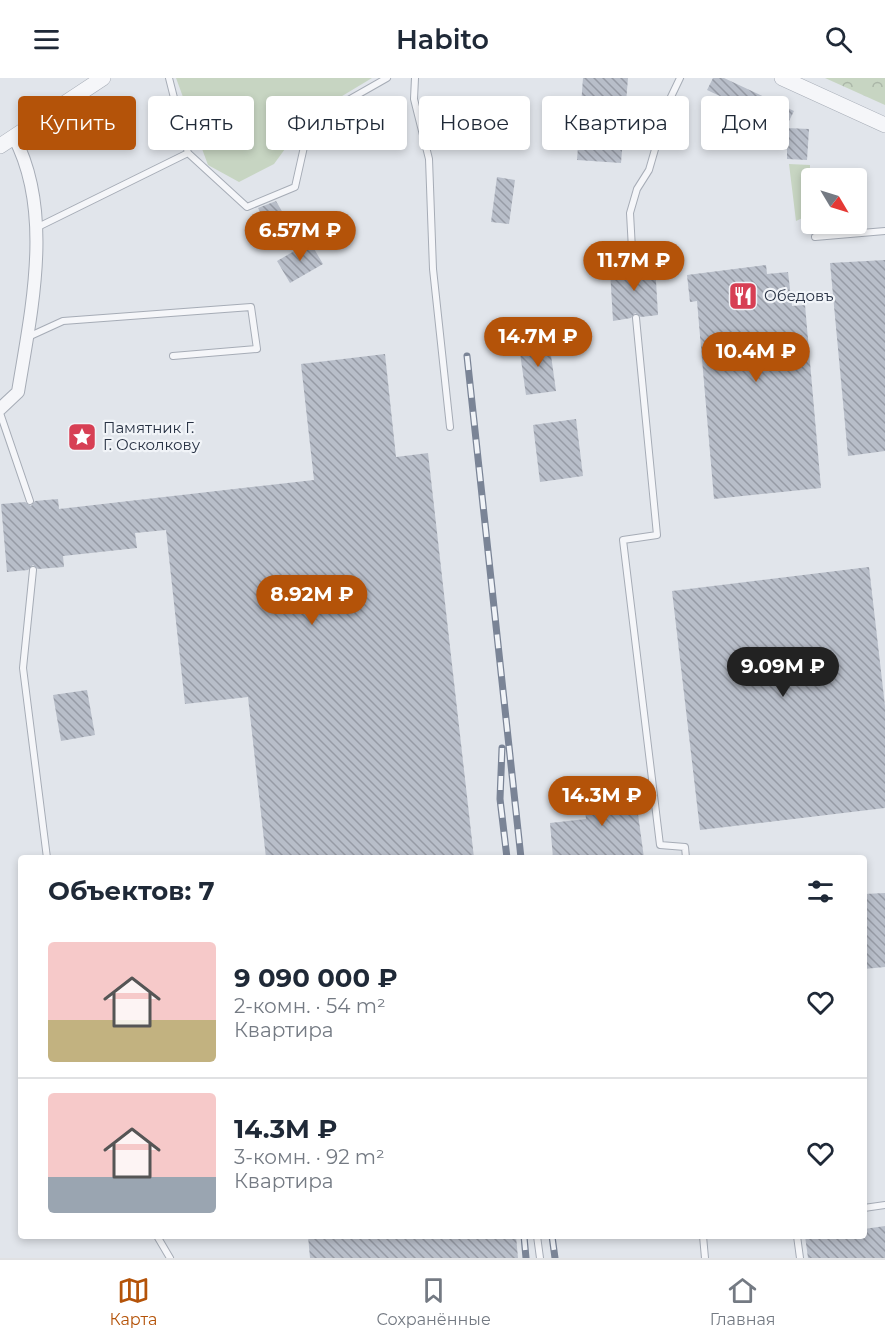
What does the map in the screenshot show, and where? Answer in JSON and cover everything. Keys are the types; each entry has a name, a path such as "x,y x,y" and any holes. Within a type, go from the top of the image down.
{"street":[{"path":"0,146 103,78"},
{"path":"782,78 885,125"},
{"path":"0,409 18,392 27,337 38,227 26,159 14,137"}],"lane":[{"path":"169,78 188,153 247,207 295,187 308,129 329,111 387,78"},
{"path":"415,78 414,99 429,159 433,268 450,427"},
{"path":"633,267 630,213 637,189 649,170 669,101 680,78"},
{"path":"38,227 188,153"},
{"path":"815,237 885,231"},
{"path":"27,337 63,321 251,307 257,349 173,356"},
{"path":"636,318 657,536 623,540 660,845 685,847 686,855"},
{"path":"0,413 30,501"},
{"path":"33,570 23,668 46,855"},
{"path":"867,1208 885,1205"},
{"path":"159,1239 170,1258"},
{"path":"537,1239 540,1258"},
{"path":"703,1239 705,1258"},
{"path":"797,1239 800,1258"}],"green space":[{"path":"176,78 372,78 342,96 266,96 266,150 284,150 274,164 239,182 208,165 202,150 254,150 254,96 183,96"},
{"path":"825,78 885,78 885,105"},
{"path":"789,164 810,165 810,168 801,168 801,219 796,221"}],"building":[{"path":"583,78 628,78 627,96 582,96"},
{"path":"713,78 724,78 762,96 720,96 707,90"},
{"path":"789,109 794,111 789,121"},
{"path":"789,128 809,129 807,160 787,159"},
{"path":"578,150 622,150 621,163 577,160"},
{"path":"497,177 515,180 509,224 491,222"},
{"path":"276,201 287,220 270,229 258,208"},
{"path":"310,242 323,264 290,283 277,261"},
{"path":"885,260 885,451 848,456 830,263"},
{"path":"655,264 658,315 641,317 635,313 631,318 613,321 610,270 628,268 634,272 638,266"},
{"path":"766,265 767,274 788,272 792,306 805,305 821,488 714,499 697,301 690,302 687,275"},
{"path":"549,341 556,391 526,395 519,346"},
{"path":"385,354 396,457 428,453 474,855 266,855 248,697 185,704 166,530 135,533 137,548 63,556 64,567 38,569 33,565 28,570 7,572 1,504 25,502 31,506 35,501 58,499 59,509 314,480 301,364"},
{"path":"576,419 583,476 540,482 533,425"},
{"path":"869,567 885,706 885,808 700,830 672,591"},
{"path":"87,690 95,735 61,741 53,695"},
{"path":"634,785 644,855 553,855 550,823 586,819 583,790"},
{"path":"885,893 885,967 867,969 867,894"},
{"path":"885,1226 885,1258 808,1258 805,1239 867,1239 867,1229"},
{"path":"308,1239 516,1239 518,1258 310,1258"}],"railway":[{"path":"467,356 521,855"},
{"path":"502,748 500,799 507,855"},
{"path":"524,1239 526,1258"},
{"path":"552,1239 555,1258"}],"place":[{"name":"Обедовъ","path":"743,296"},
{"name":"Памятник Г. Г. Осколкову","path":"82,437"}]}
